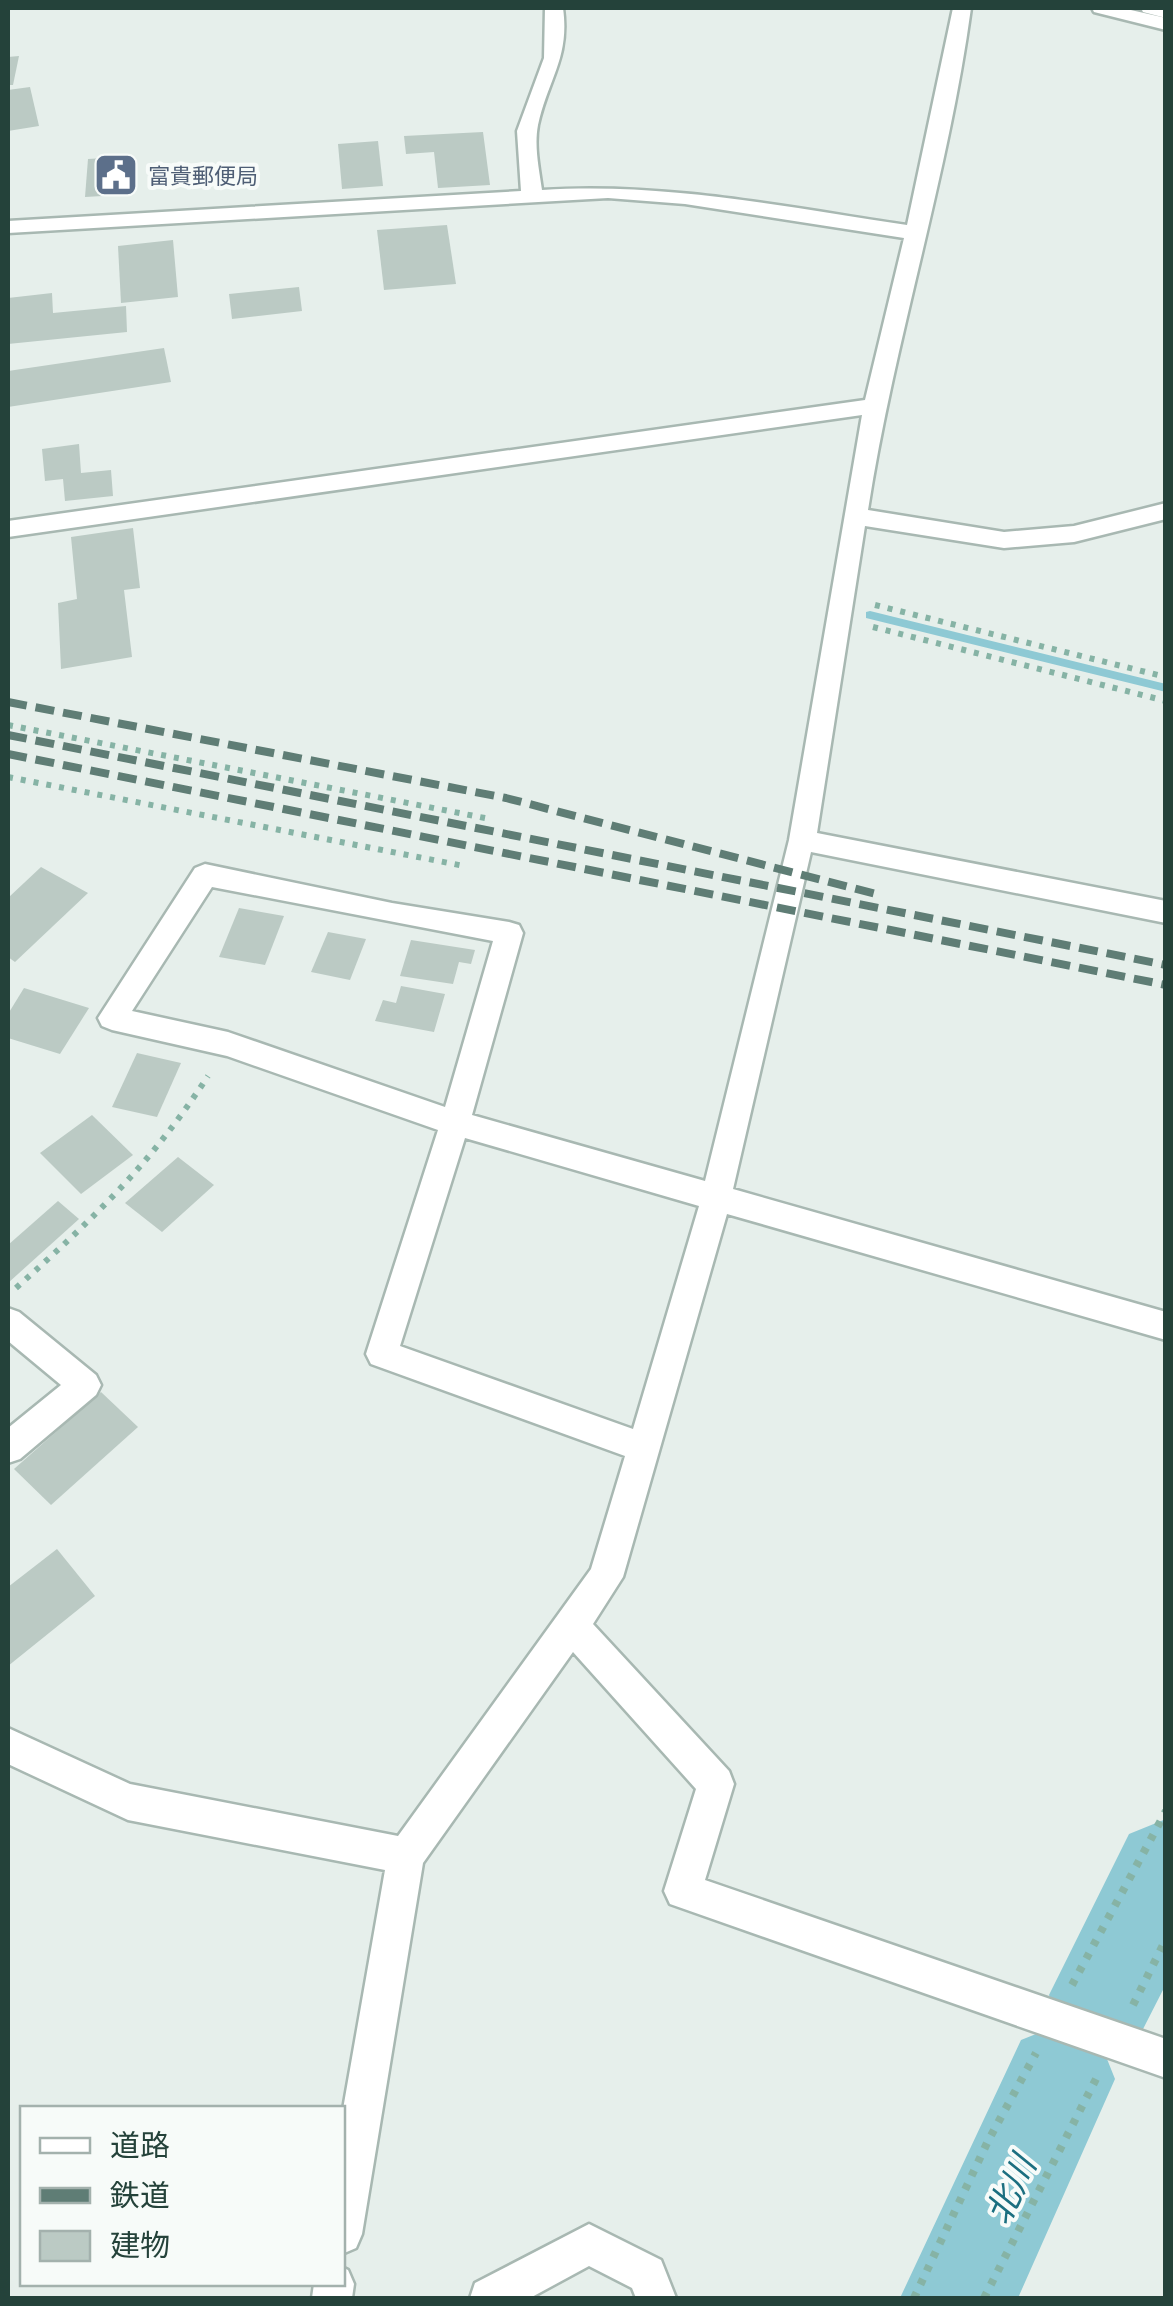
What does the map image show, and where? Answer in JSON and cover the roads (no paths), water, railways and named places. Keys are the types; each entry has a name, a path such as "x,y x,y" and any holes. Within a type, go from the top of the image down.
{"street":[{"path":"532,195 526,139 529,120 557,52 554,8"},
{"path":"345,2216 406,1856 606,1577 717,1195 802,840 875,406 916,233 962,8"},
{"path":"1101,8 1166,24"},
{"path":"1150,8 1166,12"},
{"path":"8,227 608,192 684,198 916,233"},
{"path":"8,529 875,406"},
{"path":"855,516 1004,540 1074,534 1166,511"},
{"path":"802,840 1166,912"},
{"path":"646,1449 382,1354 456,1123 509,933 392,914 206,875 112,1018 228,1044 456,1123 1166,1326"},
{"path":"8,1322 85,1385 8,1448"},
{"path":"571,1626 716,1784 683,1891 1166,2059"},
{"path":"8,1746 128,1802 406,1856"},
{"path":"490,2298 588,2244 646,2274 656,2298"}],"waterway":[{"path":"870,615 1166,688"},
{"name":"北川","path":"1103,1995 1166,1871"},
{"name":"北川","path":"958,2298 1060,2079"}],"railway":[{"path":"8,702 506,798 876,894"},
{"path":"8,735 1166,965"},
{"path":"8,754 1166,985"}],"place":[{"name":"富貴郵便局","path":"116,175"}]}
